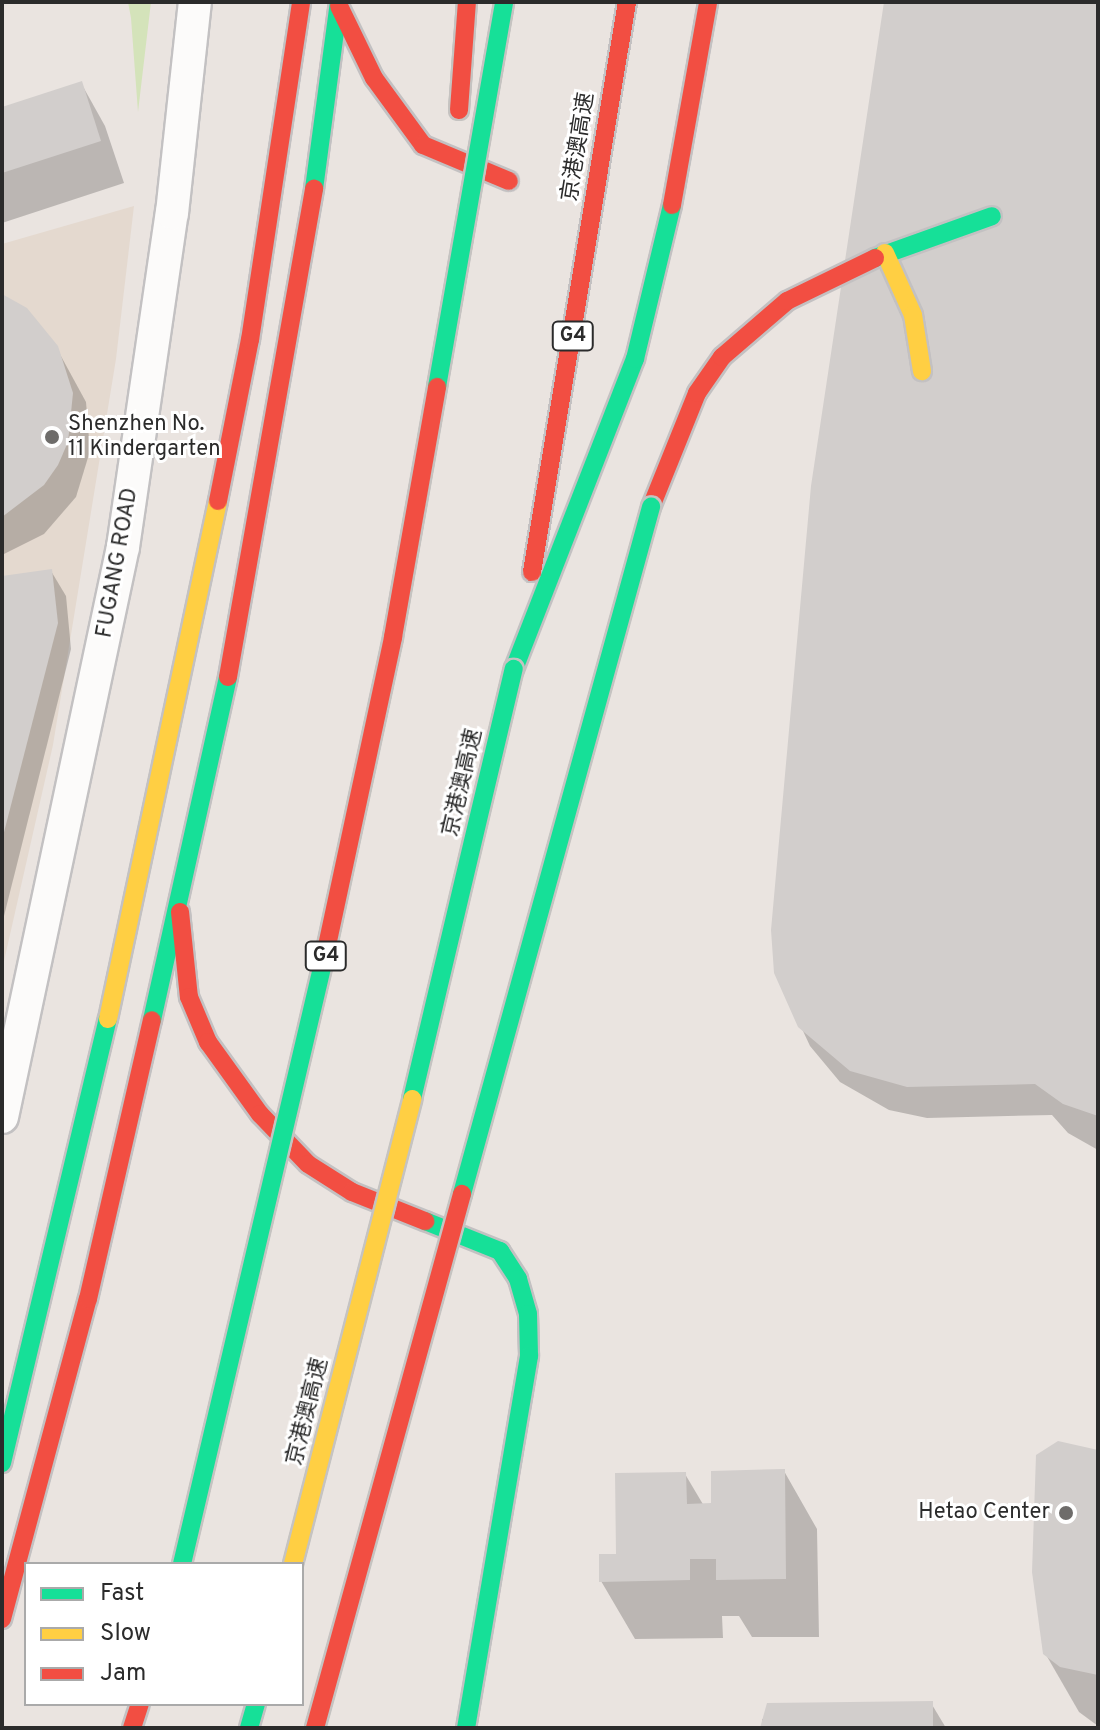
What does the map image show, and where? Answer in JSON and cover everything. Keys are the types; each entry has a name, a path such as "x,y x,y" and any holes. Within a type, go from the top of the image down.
{"main road":[{"path":"2,1463 58,1241 176,715 250,340 301,2"},
{"path":"446,344 467,2"},
{"name":"G4","path":"182,1562 346,868 446,344 504,2"},
{"name":"京港澳高速","path":"294,1562 417,1078 514,669 627,2"},
{"path":"514,669 635,359 668,228 708,2"},
{"path":"339,4 374,78 423,145 509,181"},
{"path":"2,1619 88,1299 180,912 305,258 339,4"},
{"path":"315,1728 615,624 651,507 685,418 722,357 787,301 885,253 992,216"},
{"path":"885,253 913,315 922,371"},
{"path":"180,912 189,997 208,1042 260,1114 308,1164 352,1192 500,1251 518,1279 528,1314 529,1356 466,1728"},
{"path":"300,1728 345,1619"},
{"path":"132,1728 139,1706"},
{"path":"249,1728 255,1706"}],"street":[{"name":"FUGANG ROAD","path":"2,1117 123,547 172,213 195,2"}],"shaded area":[{"name":"Shenzhen No. 11 Kindergarten","path":"134,206 116,359 53,745 2,970 2,244"}],"green space":[{"path":"128,2 151,2 138,112 131,18"}],"building":[{"path":"884,2 1098,2 1098,1116 1063,1104 1035,1084 907,1087 850,1071 798,1027 774,973 771,930 811,486"},
{"path":"82,81 101,141 2,173 2,107"},
{"path":"2,294 27,308 58,346 73,393 68,442 58,465 44,485 2,517"},
{"path":"52,569 58,623 2,840 2,576"},
{"name":"Hetao Center","path":"1058,1441 1098,1450 1098,1675 1060,1667 1043,1654 1032,1572 1036,1455"},
{"path":"785,1469 786,1579 716,1580 716,1559 690,1559 690,1580 599,1582 599,1554 616,1554 615,1473 686,1472 687,1504 711,1503 711,1471"},
{"path":"933,1701 933,1728 760,1728 767,1703"}],"traffic: fast":[{"path":"314,189 339,2"},
{"path":"437,387 504,2"},
{"path":"514,669 635,359 672,205"},
{"path":"875,258 992,216"},
{"path":"462,1194 651,507"},
{"path":"412,1099 514,669"},
{"path":"152,1020 228,677"},
{"path":"182,1562 325,955"},
{"path":"2,1463 108,1019"},
{"path":"425,1221 500,1251 518,1279 528,1314 529,1356 466,1728"},
{"path":"249,1728 255,1706"}],"traffic: slow":[{"path":"885,253 913,315 922,371"},
{"path":"108,1019 218,501"},
{"path":"294,1562 412,1099"}],"traffic: jam":[{"path":"218,501 250,340 301,2"},
{"path":"459,110 467,2"},
{"path":"532,572 627,2"},
{"path":"672,205 708,2"},
{"path":"339,6 374,78 423,145 509,181"},
{"path":"228,677 314,189"},
{"path":"651,507 697,393 722,357 787,301 875,258"},
{"path":"325,955 393,637 437,387"},
{"path":"180,912 189,997 208,1042 260,1114 308,1164 352,1192 425,1221"},
{"path":"2,1619 88,1299 152,1020"},
{"path":"315,1728 462,1194"},
{"path":"132,1728 139,1706"}],"place":[{"name":"Shenzhen No. 11 Kindergarten","path":"52,437"},
{"name":"Hetao Center","path":"1066,1513"}]}
